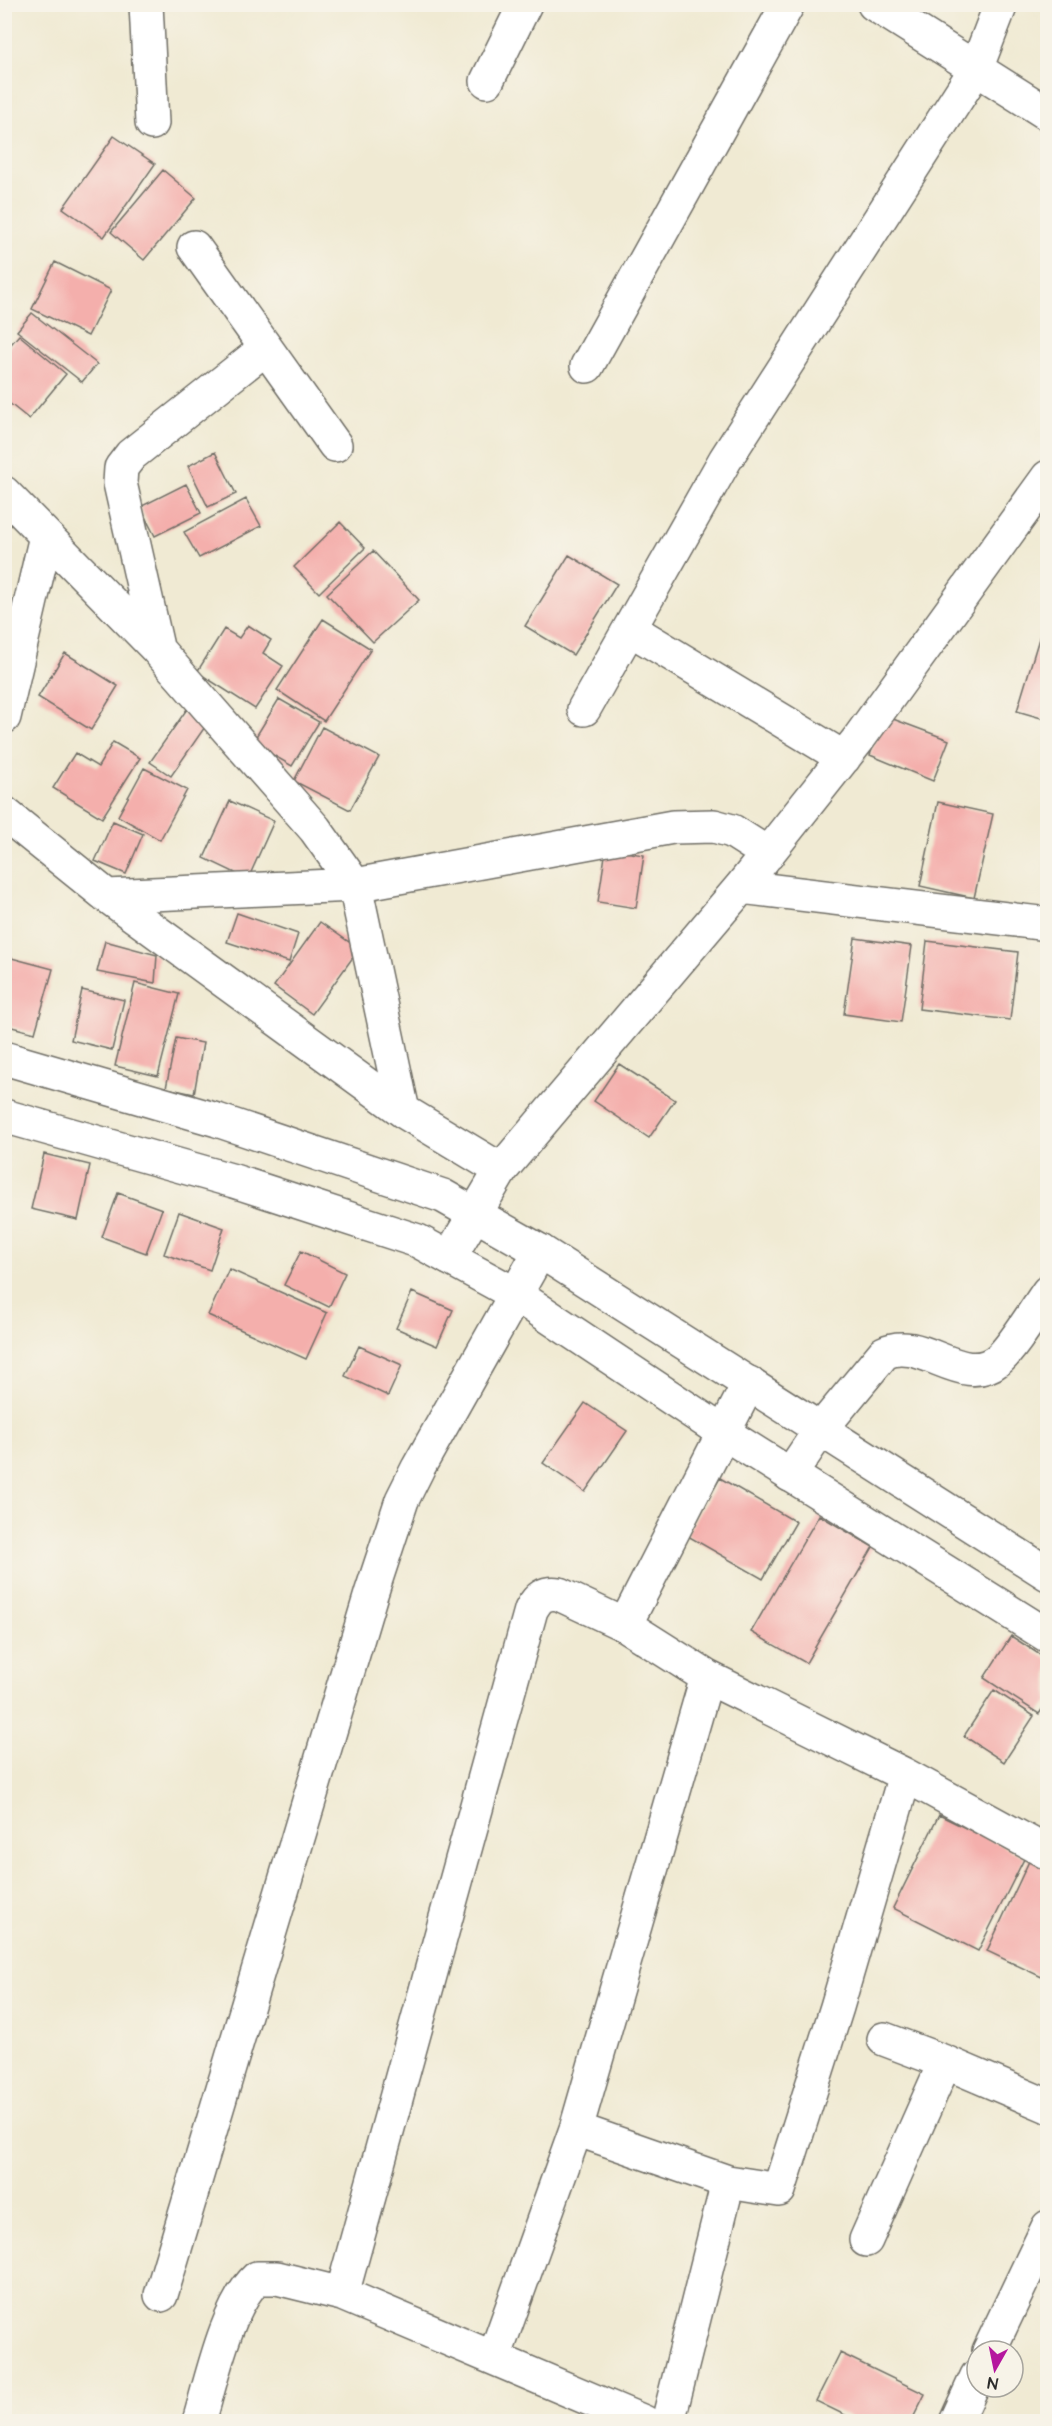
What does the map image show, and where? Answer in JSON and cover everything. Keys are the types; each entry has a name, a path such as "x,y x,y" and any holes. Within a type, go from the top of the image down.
{"street":[{"path":"146,4 152,123"},
{"path":"487,81 525,4"},
{"path":"587,366 788,4"},
{"path":"874,4 1047,114"},
{"path":"584,709 725,460 976,69 1000,4"},
{"path":"194,247 335,445"},
{"path":"157,649 123,500 120,483 121,468 131,455 266,348"},
{"path":"449,1258 501,1170 741,887 844,758 1047,477"},
{"path":"4,493 157,649 315,829 355,885 403,1111"},
{"path":"4,717 46,536"},
{"path":"630,629 844,758"},
{"path":"4,813 107,896 403,1111 501,1170"},
{"path":"107,896 355,885 673,827 714,826 732,831 768,854"},
{"path":"741,887 1047,924"},
{"path":"4,1058 217,1120 443,1196 540,1251 1047,1574"},
{"path":"4,1116 234,1180 418,1241 515,1294 724,1433 1047,1636"},
{"path":"161,2295 371,1594 402,1500 540,1251"},
{"path":"790,1475 821,1429 884,1353 893,1349 906,1348 969,1370 988,1367 1000,1359 1047,1293"},
{"path":"625,1625 749,1383"},
{"path":"342,2294 531,1610 537,1598 549,1593 559,1594 625,1625 707,1677 904,1775 1047,1853"},
{"path":"494,2358 576,2128 707,1677"},
{"path":"576,2128 728,2182 779,2190 837,2007 904,1775"},
{"path":"884,2039 945,2062 1047,2106"},
{"path":"866,2240 945,2062"},
{"path":"668,2421 728,2182"},
{"path":"995,2339 1047,2227"},
{"path":"199,2421 233,2310 246,2287 257,2278 277,2278 342,2294 633,2419"},
{"path":"956,2421 966,2399"}],"building":[{"path":"114,136 155,164 104,237 63,208"},
{"path":"163,170 196,198 144,260 111,232"},
{"path":"55,262 111,290 88,336 32,309"},
{"path":"32,313 97,364 82,382 17,331"},
{"path":"19,335 66,374 29,419 4,399 4,352"},
{"path":"215,452 236,494 208,507 188,466"},
{"path":"186,484 201,513 155,536 140,507"},
{"path":"246,499 261,526 199,558 184,532"},
{"path":"340,522 365,548 319,593 294,567"},
{"path":"373,551 419,600 373,642 327,594"},
{"path":"569,555 617,584 573,655 525,626"},
{"path":"1048,612 1048,720 1017,711"},
{"path":"323,619 371,649 324,721 277,690"},
{"path":"248,625 271,640 263,653 283,666 255,709 197,672 224,629 239,638"},
{"path":"65,653 118,686 91,730 38,697"},
{"path":"279,699 319,722 292,766 252,743"},
{"path":"187,709 207,724 171,776 150,762"},
{"path":"885,716 949,740 933,781 870,755"},
{"path":"322,727 379,757 350,810 294,781"},
{"path":"113,742 140,758 102,818 53,788 75,753 98,767"},
{"path":"144,768 187,790 160,840 118,816"},
{"path":"230,801 274,821 248,879 204,858"},
{"path":"938,802 993,814 974,898 920,886"},
{"path":"113,821 143,834 126,874 95,861"},
{"path":"606,849 644,855 636,908 598,902"},
{"path":"237,913 298,934 289,962 227,942"},
{"path":"320,922 359,949 312,1014 274,986"},
{"path":"855,938 912,946 901,1022 844,1014"},
{"path":"105,941 157,955 155,983 97,972"},
{"path":"927,941 1018,952 1010,1020 919,1009"},
{"path":"4,956 53,969 35,1033 4,1025"},
{"path":"135,983 179,994 158,1076 115,1066"},
{"path":"82,990 124,1000 112,1050 71,1040"},
{"path":"176,1038 203,1043 194,1094 166,1088"},
{"path":"619,1064 675,1100 649,1138 594,1101"},
{"path":"44,1154 90,1165 78,1220 31,1209"},
{"path":"118,1193 162,1209 146,1253 102,1237"},
{"path":"179,1212 224,1228 210,1270 164,1254"},
{"path":"301,1251 345,1273 329,1307 284,1285"},
{"path":"229,1269 327,1313 306,1359 208,1315"},
{"path":"412,1292 453,1310 437,1346 396,1328"},
{"path":"359,1346 402,1365 388,1396 345,1376"},
{"path":"585,1403 627,1431 585,1492 543,1463"},
{"path":"720,1478 796,1522 763,1579 686,1535"},
{"path":"819,1515 873,1547 806,1663 751,1632"},
{"path":"1011,1636 1048,1660 1048,1701 1039,1714 984,1678"},
{"path":"994,1690 1034,1716 1004,1762 964,1736"},
{"path":"939,1815 1025,1857 978,1951 893,1908"},
{"path":"1031,1857 1048,1865 1048,1980 987,1951"},
{"path":"840,2353 925,2394 911,2422 859,2422 816,2401"}]}
